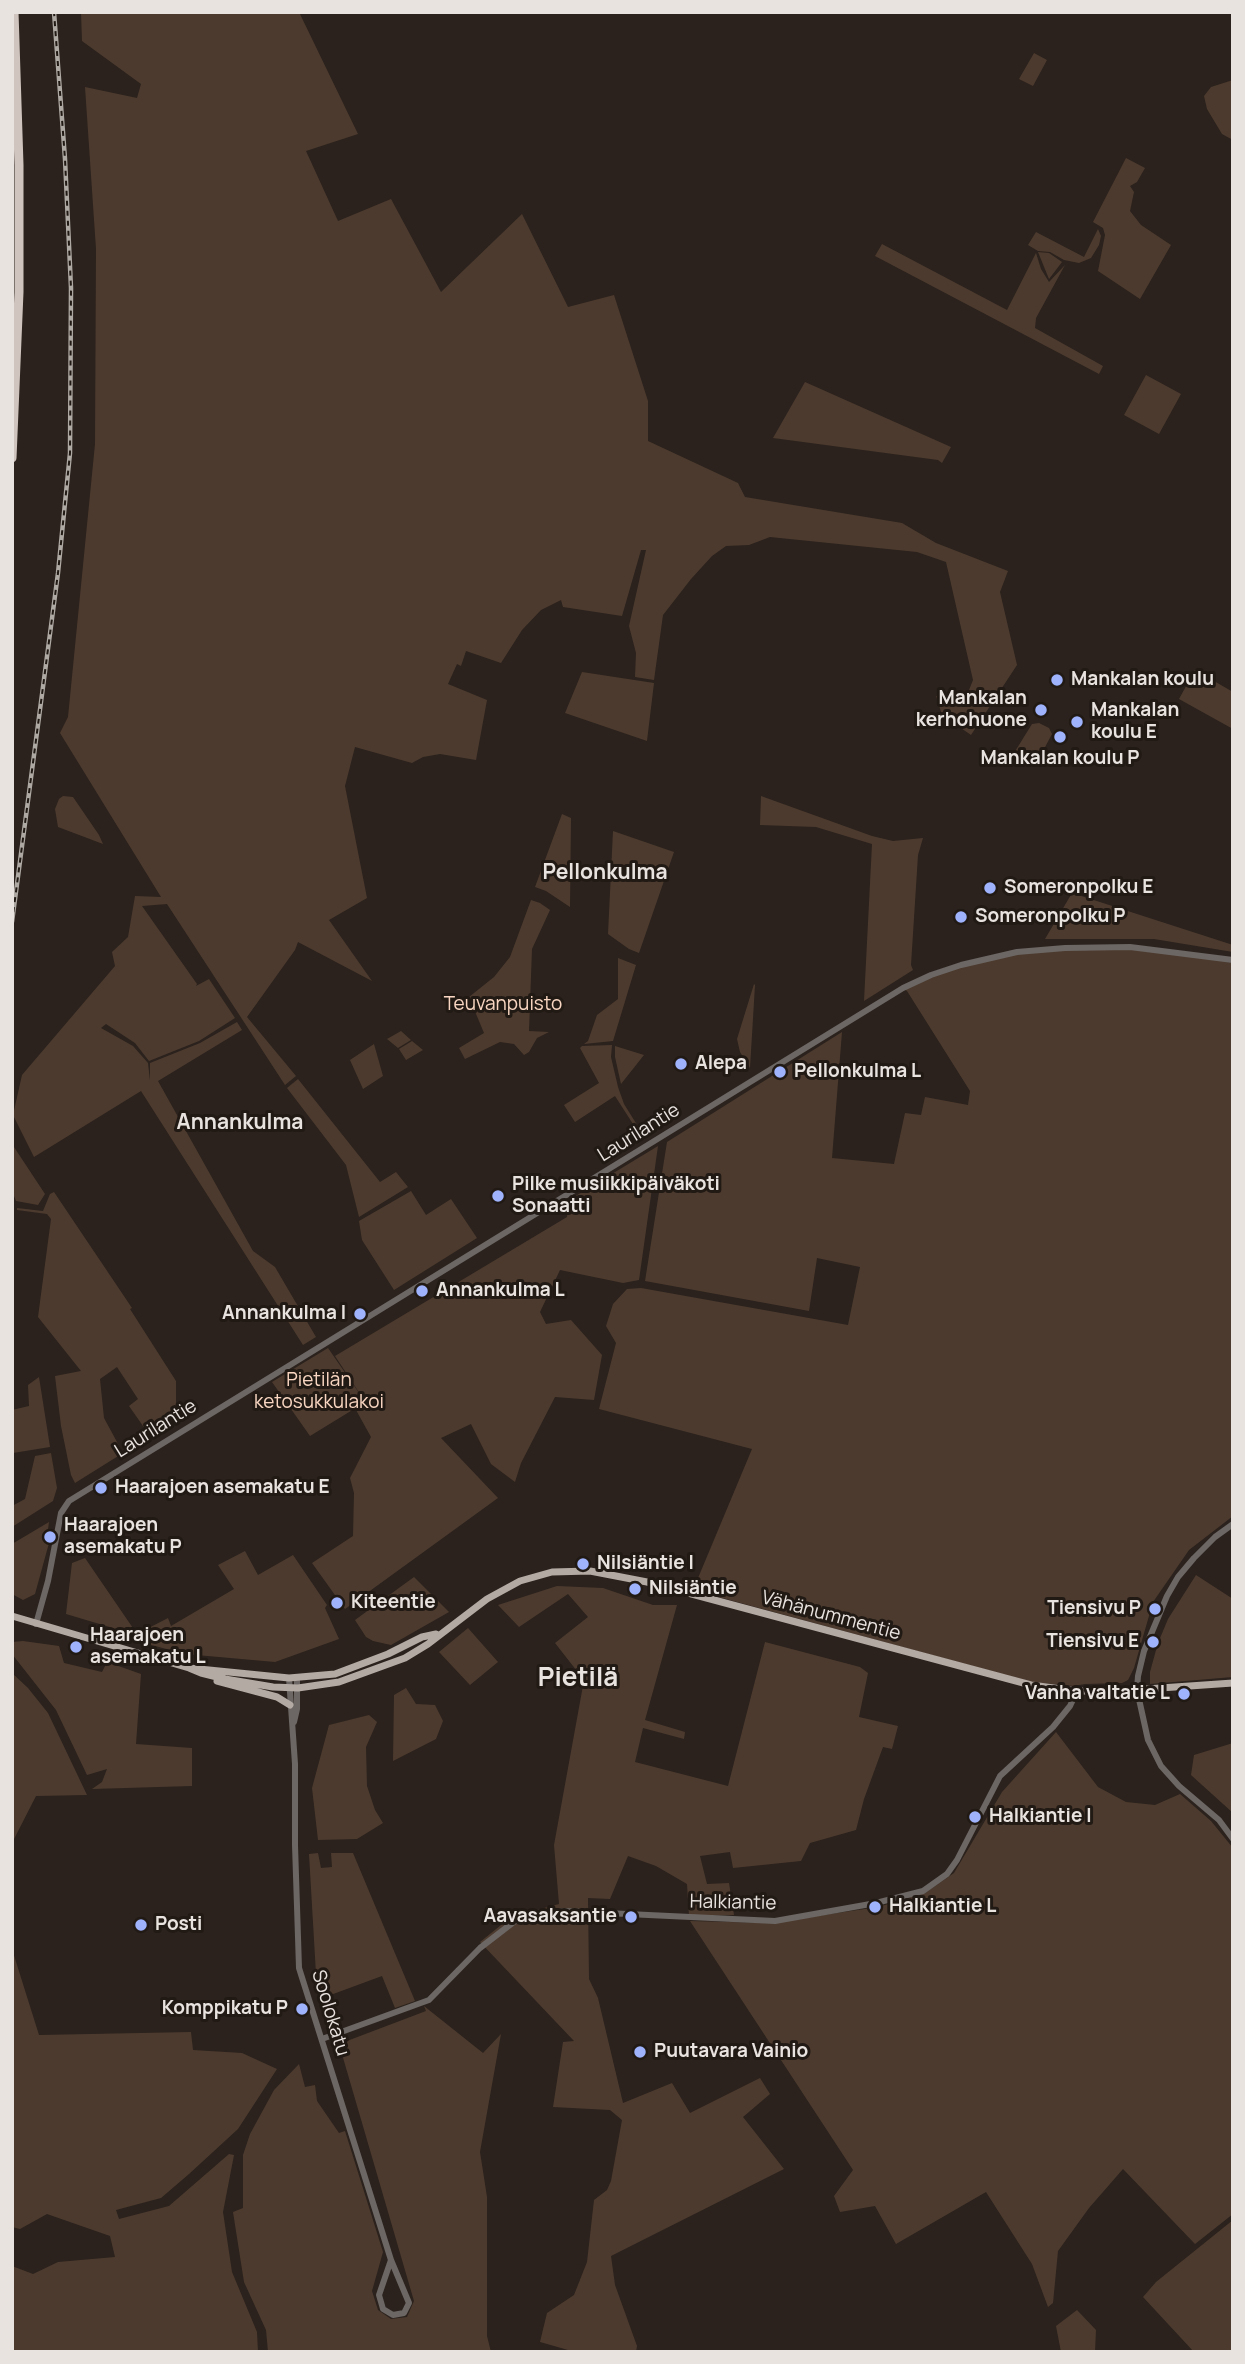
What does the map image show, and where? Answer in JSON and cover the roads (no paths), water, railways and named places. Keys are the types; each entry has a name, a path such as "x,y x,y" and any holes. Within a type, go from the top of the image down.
{"highway":[{"path":"12,458 19,292 19,165 13,12"}],"main road":[{"name":"Vähänummentie","path":"12,1616 201,1673 252,1684 293,1688 359,1676 405,1658 487,1599 520,1581 552,1572 590,1571 647,1582 1031,1685 1077,1691 1233,1683"},
{"name":"Vähänummentie","path":"189,1668 293,1678 335,1674 388,1654 422,1637 439,1633"},
{"path":"201,1673 224,1684 277,1697 290,1705"}],"street":[{"name":"Laurilantie","path":"36,1624 48,1581 61,1513 69,1501 917,981 961,965 1017,952 1065,948 1130,947 1233,960"},
{"path":"1233,1524 1215,1536 1194,1558 1167,1596 1144,1651 1137,1690 1148,1740 1161,1766 1179,1786 1219,1820 1233,1839"},
{"name":"Soolokatu","path":"293,1678 298,1961 391,2260 409,2304 404,2313 393,2315 383,2309 379,2295 391,2260"},
{"name":"Soolokatu","path":"293,1688 290,1705 293,1723"},
{"name":"Halkiantie","path":"322,2039 429,2000 480,1948 515,1920 539,1913 564,1911 775,1921 876,1903 923,1891 947,1874 957,1860 1000,1776 1053,1727 1070,1706 1077,1691"}],"railway":[{"path":"12,922 58,573 70,453 71,288 54,12"}],"place":[{"name":"Mankalan koulu","path":"1057,680"},
{"name":"Mankalan kerhohuone","path":"1041,710"},
{"name":"Mankalan koulu E","path":"1077,722"},
{"name":"Mankalan koulu P","path":"1060,737"},
{"name":"Someronpolku E","path":"990,888"},
{"name":"Someronpolku P","path":"961,917"},
{"name":"Alepa","path":"681,1064"},
{"name":"Pellonkulma L","path":"780,1072"},
{"name":"Pilke musiikkipäiväkoti Sonaatti","path":"498,1196"},
{"name":"Annankulma L","path":"422,1291"},
{"name":"Annankulma I","path":"360,1314"},
{"name":"Haarajoen asemakatu E","path":"101,1488"},
{"name":"Haarajoen asemakatu P","path":"50,1537"},
{"name":"Nilsiäntie I","path":"583,1564"},
{"name":"Nilsiäntie","path":"635,1589"},
{"name":"Kiteentie","path":"337,1603"},
{"name":"Tiensivu P","path":"1155,1609"},
{"name":"Tiensivu E","path":"1153,1642"},
{"name":"Haarajoen asemakatu L","path":"76,1647"},
{"name":"Vanha valtatie L","path":"1184,1694"},
{"name":"Halkiantie I","path":"975,1817"},
{"name":"Halkiantie L","path":"875,1907"},
{"name":"Aavasaksantie","path":"631,1917"},
{"name":"Posti","path":"141,1925"},
{"name":"Komppikatu P","path":"302,2009"},
{"name":"Puutavara Vainio","path":"640,2052"}],"district":[{"name":"Pellonkulma","path":"605,873"},
{"name":"Annankulma","path":"240,1123"},
{"name":"Pietilä","path":"578,1679"}],"park label":[{"name":"Teuvanpuisto","path":"503,1005"},
{"name":"Pietilän ketosukkulakoi","path":"319,1392"}]}
